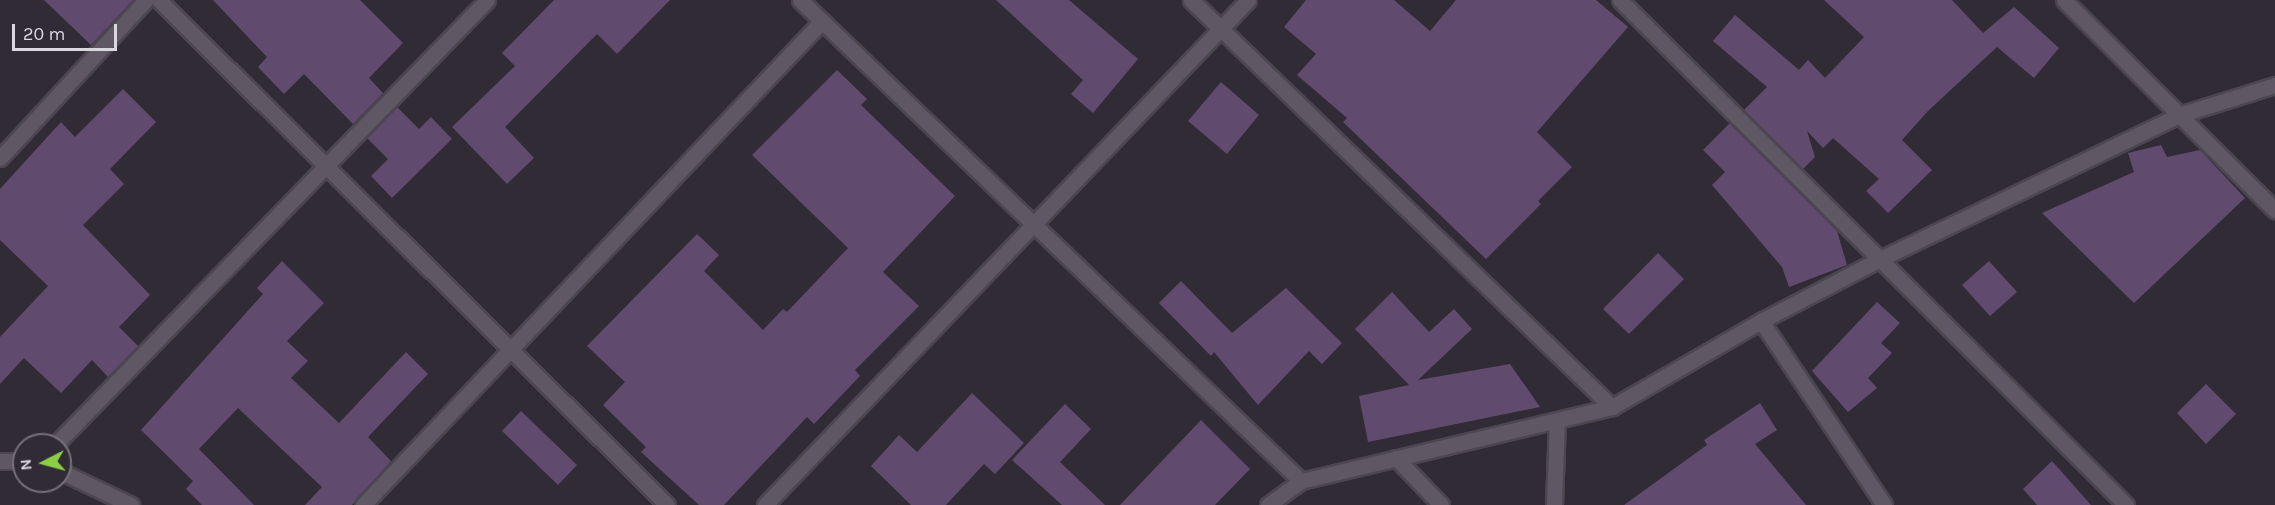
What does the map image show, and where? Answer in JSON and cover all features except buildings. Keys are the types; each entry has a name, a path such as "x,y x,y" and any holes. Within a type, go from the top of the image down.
{"street":[{"path":"0,158 146,0"},
{"path":"159,0 668,505"},
{"path":"67,433 487,0"},
{"path":"800,0 1301,481"},
{"path":"1191,0 1612,407"},
{"path":"765,505 1248,0"},
{"path":"1620,0 2126,505"},
{"path":"2064,0 2275,210"},
{"path":"363,505 822,21"},
{"path":"1269,505 1301,481 1612,407 1761,321 1880,259 2179,115 2275,85"},
{"path":"1761,321 1884,505"},
{"path":"1554,505 1557,420"},
{"path":"1396,458 1441,505"},
{"path":"72,477 131,505"}]}
